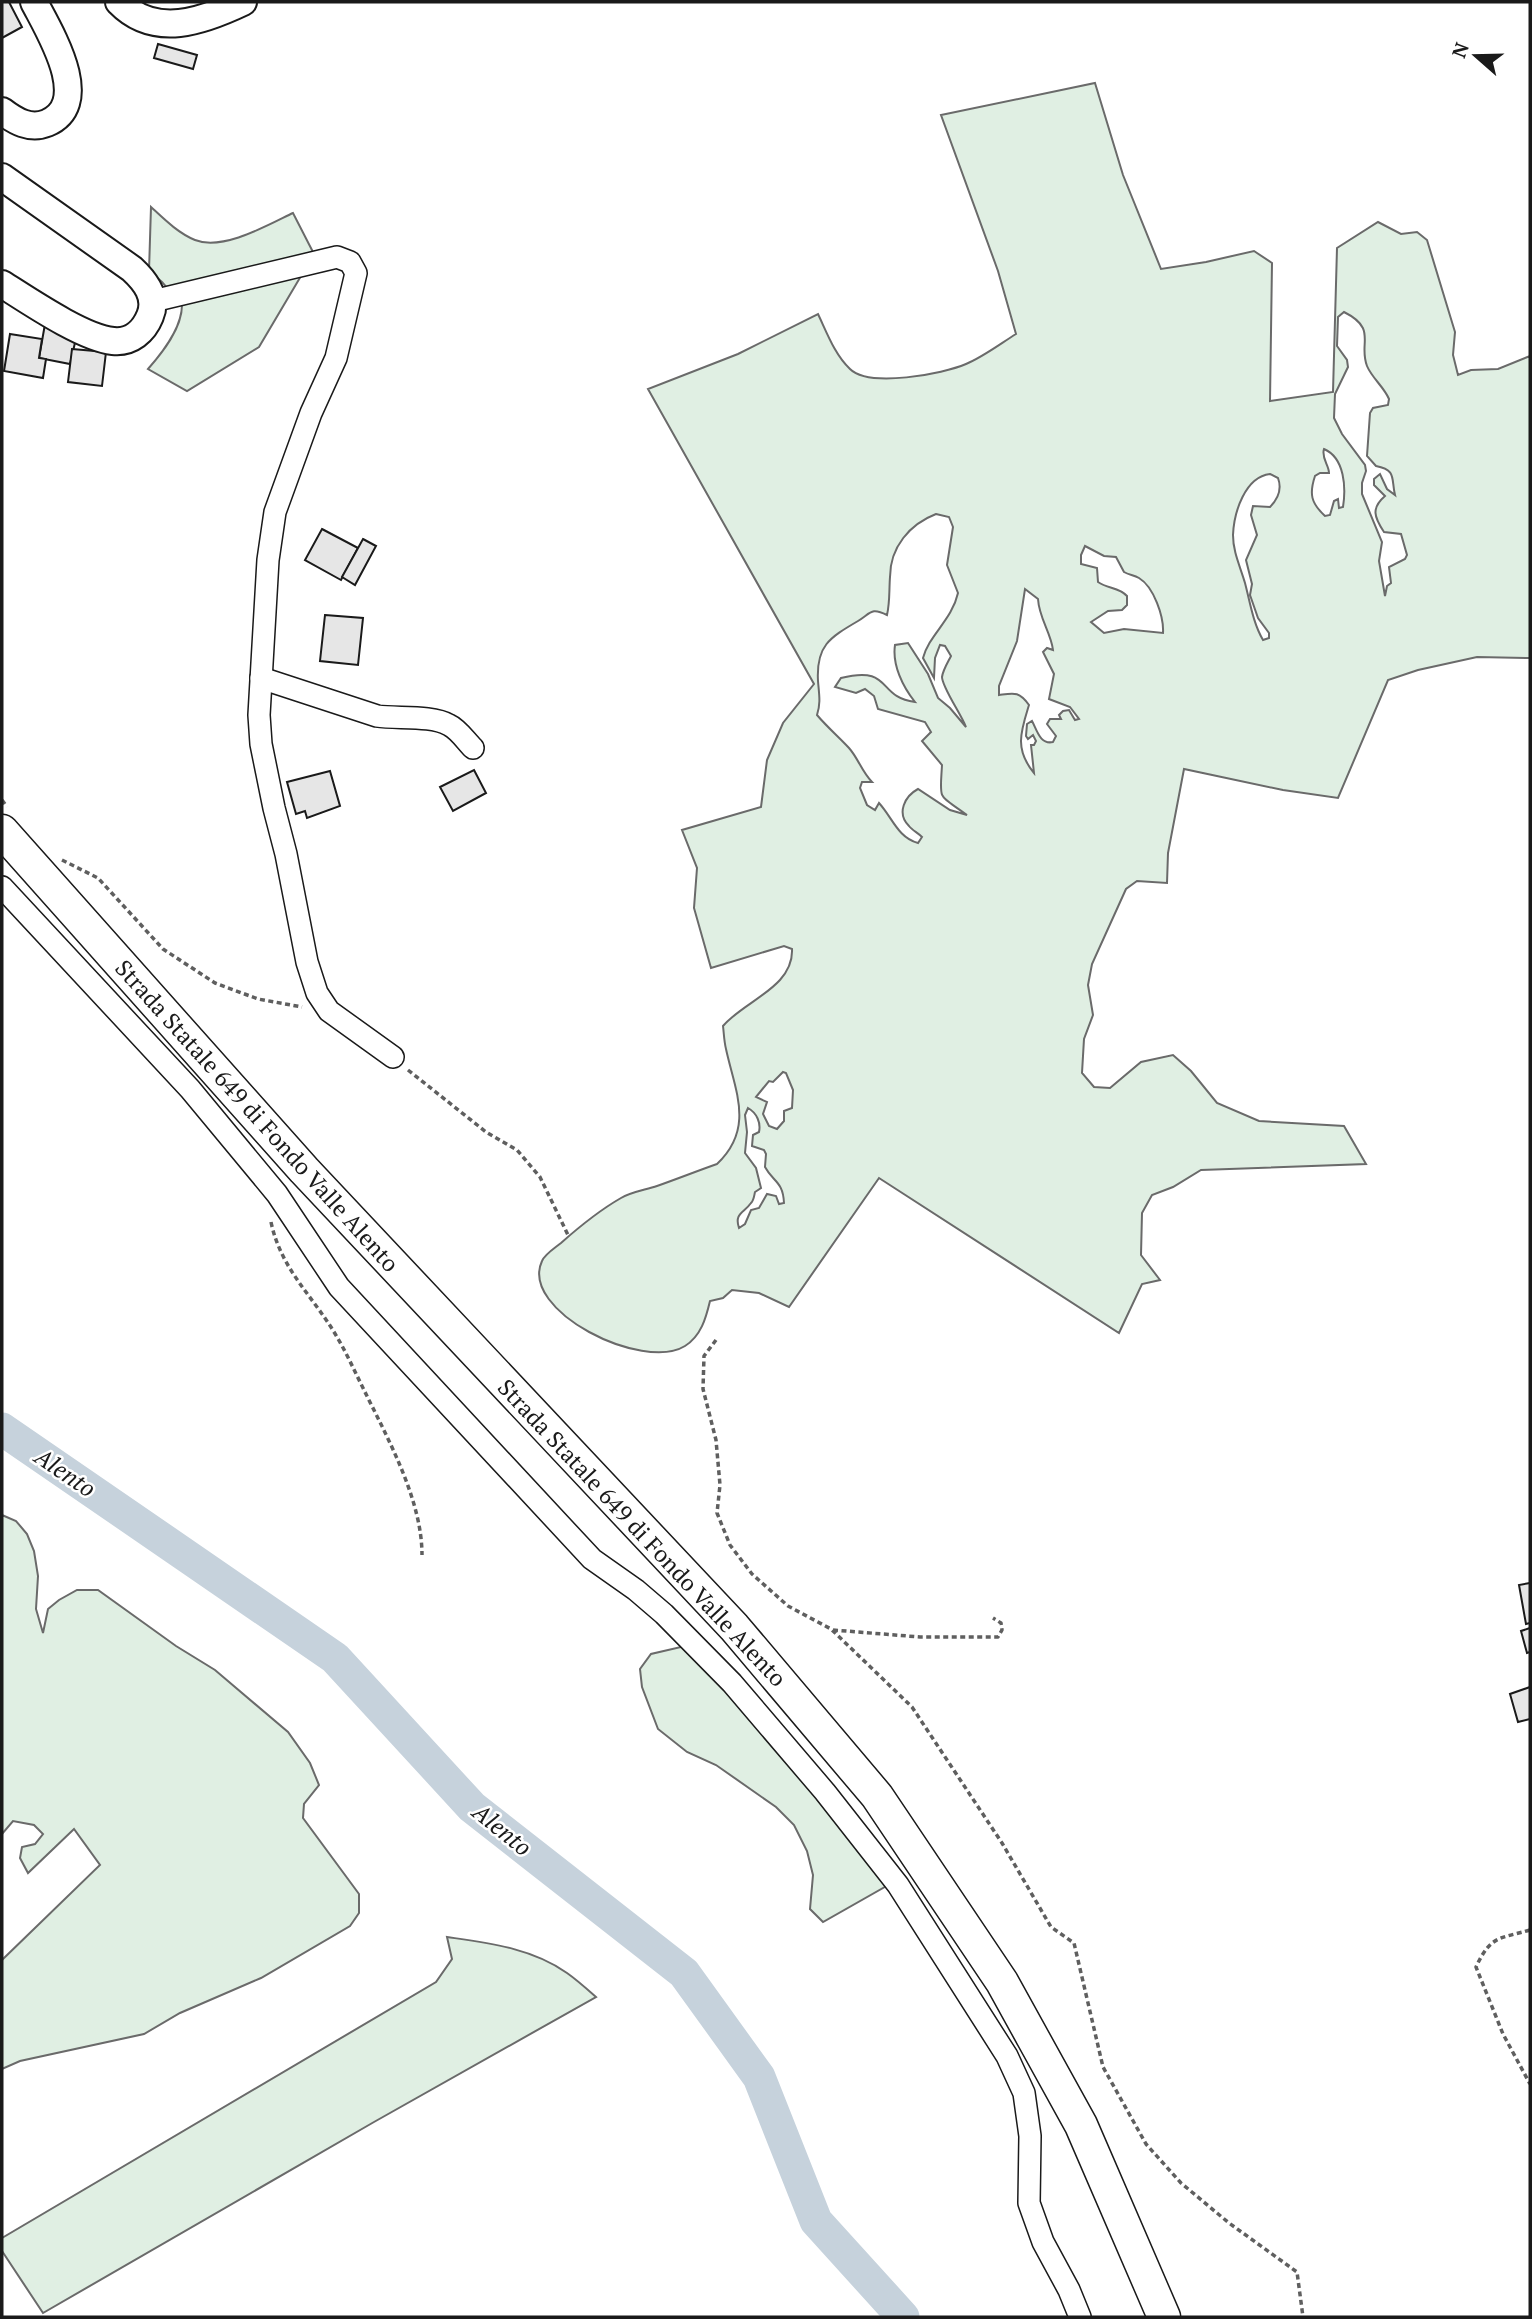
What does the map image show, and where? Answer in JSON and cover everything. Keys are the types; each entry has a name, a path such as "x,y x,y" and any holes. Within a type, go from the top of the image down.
{"highway":[{"name":"Strada Statale 649 di Fondo Valle Alento","path":"8,823 304,1170 734,1628 877,1797 1002,1982 1074,2113 1164,2317"}],"main road":[{"path":"2,111 14,121 40,126 62,111 68,97 64,63 34,2"},
{"path":"119,2 125,9 144,19 178,25 202,20 243,2"},
{"path":"2,177 132,269 149,288 153,301 152,311 141,332 115,342 55,317 2,284"}],"street":[{"path":"153,301 337,257 350,262 356,273 336,358 310,413 275,512 268,560 259,715 261,744 274,808 307,962 317,993 329,1011 393,1057"},
{"path":"261,678 377,716 435,720 450,725 473,748"},
{"path":"2,887 198,1099 277,1194 339,1287 592,1559 655,1606 732,1683 825,1791 898,1885 1007,2056 1024,2093 1030,2136 1029,2203 1043,2242 1080,2317"}],"path":[{"path":"2,800 8,823"},
{"path":"56,857 98,878 163,949 215,983 258,999 329,1011"},
{"path":"393,1057 457,1110 517,1150 540,1177 568,1235"},
{"path":"270,1215 275,1239 295,1279 337,1336 379,1420 412,1497 422,1541 422,1555"},
{"path":"716,1340 704,1356 703,1371 705,1398 716,1440 720,1485 717,1513 730,1545 752,1574 788,1606 831,1629 912,1707 1002,1843 1051,1927 1074,1943 1103,2067 1146,2144 1181,2183 1229,2223 1297,2272 1303,2317"},
{"path":"831,1629 920,1637 998,1637 1002,1630 1000,1623 993,1618"},
{"path":"1530,1930 1496,1940 1485,1947 1476,1967 1503,2034 1530,2084"}],"green space":[{"path":"1095,83 1123,175 1161,269 1254,251 1272,263 1270,401 1333,392 1337,248 1378,222 1401,234 1417,232 1427,240 1455,332 1453,355 1458,375 1471,370 1498,369 1530,356 1530,658 1477,657 1418,670 1388,680 1338,798 1283,790 1184,769 1168,853 1167,883 1137,881 1126,889 1092,964 1088,985 1093,1015 1084,1039 1082,1073 1094,1087 1110,1088 1141,1062 1173,1055 1191,1071 1217,1103 1259,1121 1344,1126 1366,1164 1201,1170 1173,1187 1152,1195 1142,1213 1141,1255 1160,1280 1142,1284 1119,1333 879,1178 789,1307 759,1293 732,1290 723,1298 710,1301 705,1320 691,1342 666,1352 642,1351 615,1344 566,1317 549,1299 540,1280 542,1261 582,1225 621,1198 717,1164 736,1137 739,1109 723,1026 777,983 785,974 792,949 784,946 711,968 694,908 697,868 682,830 761,807 767,760 783,723 814,684 648,389 738,354 818,314 840,357 850,369 859,375 873,378 924,375 955,368 979,358 1016,334 998,271 941,115","holes":["1344,312 1361,324 1364,330 1367,366 1389,399 1388,405 1373,408 1370,413 1367,456 1376,466 1387,470 1392,476 1395,495 1387,489 1380,474 1374,479 1374,485 1385,496 1376,509 1376,517 1384,532 1401,534 1407,555 1405,559 1389,567 1391,583 1387,586 1385,596 1379,561 1382,542 1362,494 1365,465 1342,434 1334,418 1335,394 1348,367 1347,360 1337,346 1338,317","1324,449 1331,453 1340,466 1344,491 1343,507 1339,508 1338,499 1334,501 1330,515 1325,516 1314,502 1312,493 1315,476 1329,473","1270,474 1278,478 1280,486 1270,507 1253,506 1251,515 1257,535 1246,560 1252,584 1250,595 1258,618 1269,633 1269,638 1263,640 1254,620 1233,541 1242,497 1254,482","936,514 949,517 953,527 947,565 958,593 951,611 930,642 923,658 934,678 935,658 940,645 945,646 951,656 943,672 943,681 966,727 938,698 928,674 908,643 895,645 895,660 906,690 915,702 894,694 877,679 869,676 841,678 835,687 856,693 865,689 874,696 878,709 925,722 931,732 922,741 942,765 942,796 967,815 950,810 918,789 906,800 903,810 905,821 922,837 918,843 900,832 879,803 875,810 867,805 860,788 862,782 872,782 849,748 817,715 818,669 822,651 832,638 869,613 878,611 887,615 894,556 903,538 918,524","1085,546 1104,556 1116,557 1124,572 1139,578 1149,588 1160,611 1163,633 1124,629 1104,633 1091,622 1108,611 1122,610 1127,605 1127,596 1098,582 1097,568 1081,564","1025,589 1038,599 1040,613 1052,644 1053,650 1047,648 1043,652 1054,674 1049,699 1070,707 1079,719 1075,720 1069,710 1059,715 1061,719 1050,719 1047,724 1056,736 1053,742 1042,739 1032,721 1027,724 1026,736 1028,739 1033,735 1036,741 1031,745 1034,773 1024,756 1021,740 1029,705 1016,694 999,695 999,686 1017,641","783,1072 786,1073 793,1090 792,1108 784,1111 784,1121 777,1129 769,1126 763,1114 767,1102 756,1097 769,1081 773,1082","748,1108 758,1118 759,1125 759,1132 753,1135 752,1146 764,1150 765,1167 780,1186 784,1203 779,1204 776,1196 767,1194 759,1208 751,1210 745,1224 739,1228 739,1216 752,1202 755,1192 761,1188 756,1168 745,1153 745,1115"]},
{"path":"151,207 183,234 206,242 219,242 245,235 293,213 314,254 259,347 187,391 148,369 175,331 182,305 149,271"},
{"path":"2,1515 16,1521 27,1534 34,1551 38,1576 36,1609 43,1633 48,1609 59,1600 77,1590 98,1590 176,1646 215,1670 288,1732 310,1763 319,1785 304,1804 303,1818 359,1894 359,1913 350,1926 261,1978 180,2013 144,2034 20,2061 2,2069 2,1960 100,1865 74,1829 28,1873 20,1858 22,1847 35,1844 43,1834 34,1825 13,1821 2,1834"},
{"path":"685,1646 784,1750 890,1884 823,1922 810,1909 813,1875 807,1851 794,1825 776,1807 716,1765 687,1752 658,1729 642,1687 640,1669 651,1654"},
{"path":"447,1937 509,1948 539,1958 567,1973 596,1997 43,2313 2,2251 2,2238 436,1982 452,1959"}],"building":[{"path":"2,2 9,2 22,27 2,38"},
{"path":"158,44 197,55 193,69 154,58"},
{"path":"45,324 78,330 70,364 39,358"},
{"path":"10,334 42,339 39,358 46,359 43,378 4,371"},
{"path":"72,349 106,352 102,386 68,382"},
{"path":"322,529 358,548 341,580 305,560"},
{"path":"363,539 376,546 355,585 342,577"},
{"path":"325,615 363,618 358,665 320,661"},
{"path":"474,770 486,793 453,811 440,787"},
{"path":"330,771 340,806 307,818 305,811 296,814 287,782"},
{"path":"1530,1583 1530,1623 1526,1624 1519,1585"},
{"path":"1530,1628 1530,1652 1527,1653 1521,1631"},
{"path":"1530,1687 1530,1719 1518,1722 1510,1694"}],"waterway":[{"name":"Alento","path":"2,1429 335,1658 472,1807 684,1973 759,2077 816,2221 903,2317"}]}
